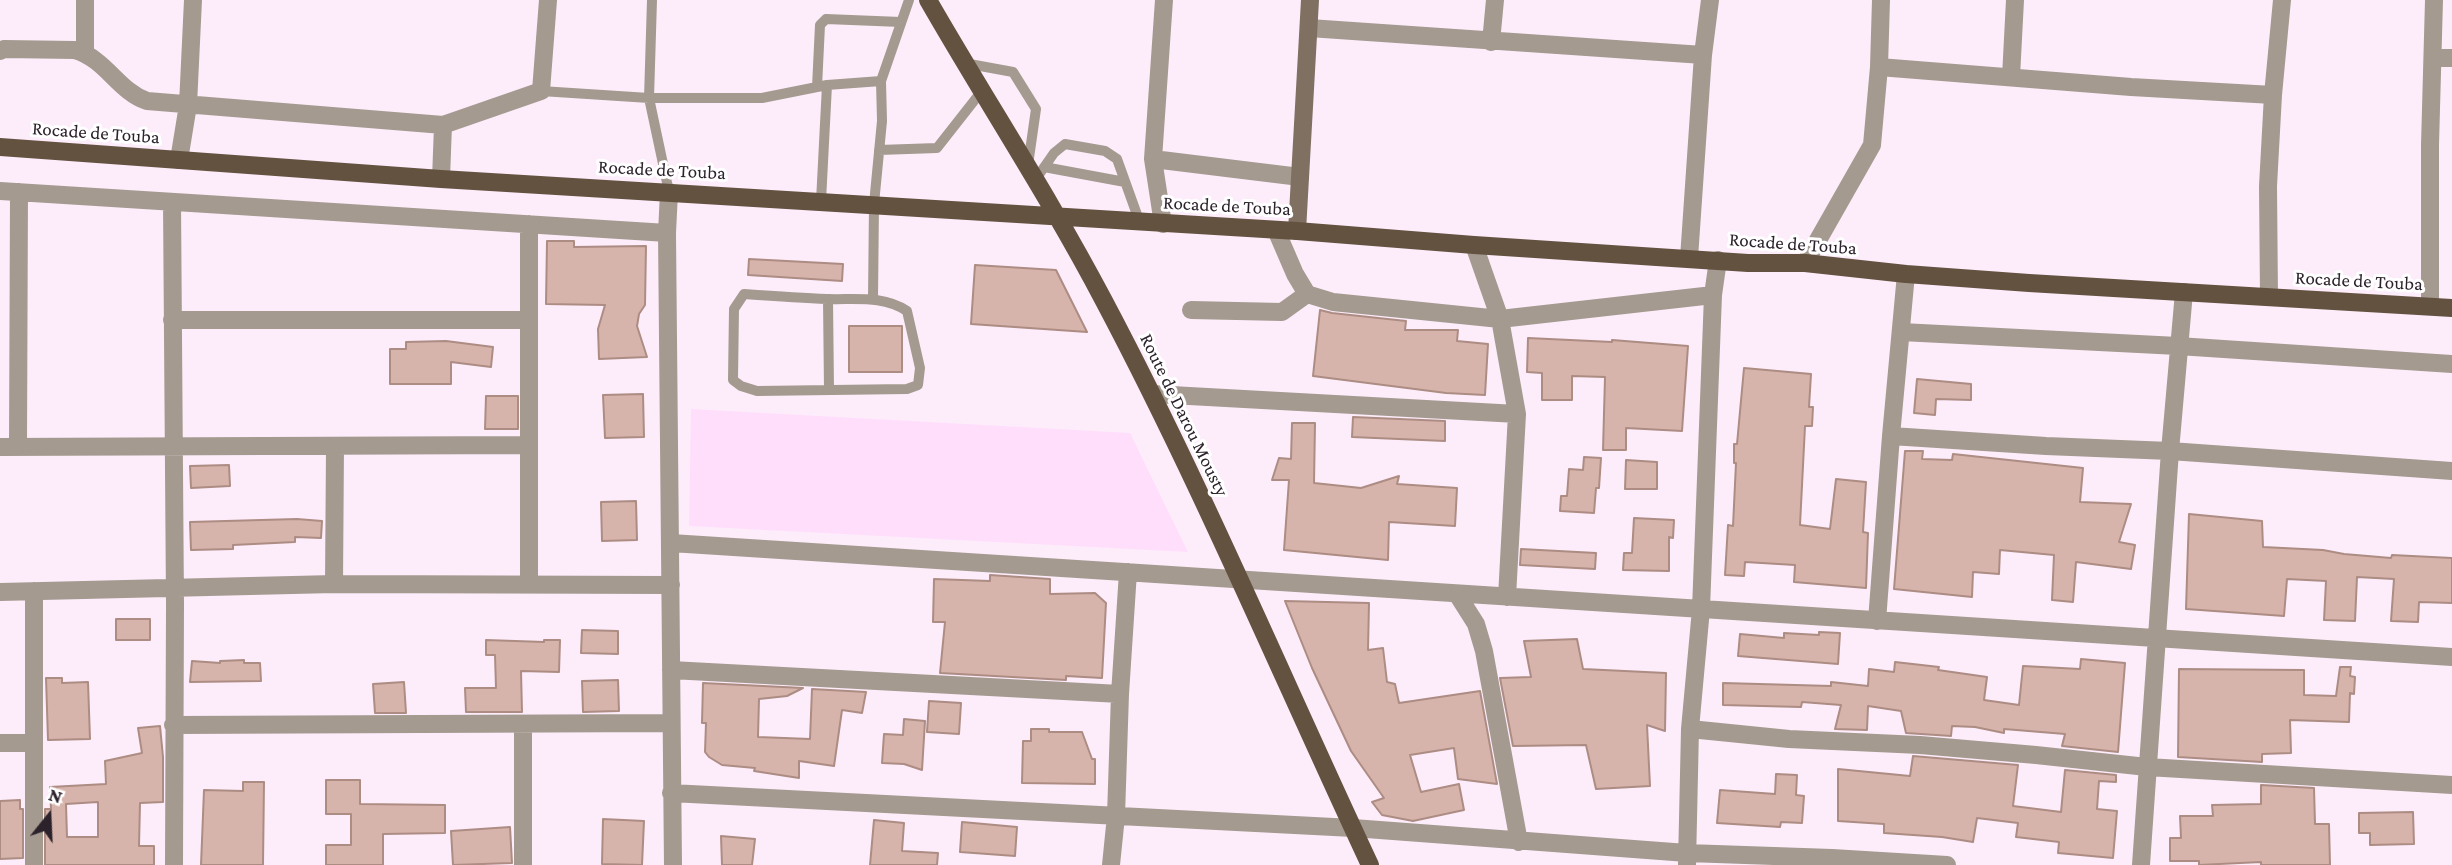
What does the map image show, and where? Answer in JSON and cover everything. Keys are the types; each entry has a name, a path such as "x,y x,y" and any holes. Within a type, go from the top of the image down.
{"main road":[{"name":"Route de Darou Mousty","path":"928,0 981,92 1036,171 1153,394 1370,865"},
{"name":"Rocade de Touba","path":"0,147 440,179 1297,231 1474,245 1805,263 1906,274 2452,308"}],"street":[{"path":"85,0 85,53"},
{"path":"179,160 188,105 193,0"},
{"path":"0,51 75,50 85,53 98,60 134,95 147,101 443,125 541,91 548,0"},
{"path":"1163,224 1153,159 1164,0"},
{"path":"1297,231 1310,0"},
{"path":"1491,42 1495,0"},
{"path":"1689,258 1703,55 1710,0"},
{"path":"1805,263 1872,145 1879,67 1881,0"},
{"path":"2011,77 2015,0"},
{"path":"2269,297 2268,186 2282,0"},
{"path":"2430,306 2429,171 2434,0"},
{"path":"1309,28 1703,55"},
{"path":"2433,58 2452,58"},
{"path":"1879,67 2273,95"},
{"path":"440,179 443,125"},
{"path":"1153,159 1300,177"},
{"path":"0,191 667,233"},
{"path":"19,192 9,447 528,445"},
{"path":"669,192 667,233 673,865"},
{"path":"172,202 174,865"},
{"path":"529,224 529,584"},
{"path":"1276,230 1307,294 1333,302 1500,318 1713,295"},
{"path":"1474,245 1500,318 1517,414 1507,597"},
{"path":"1687,859 1690,729 1701,609 1713,295 1718,260"},
{"path":"1877,621 1906,274"},
{"path":"2141,865 2184,292"},
{"path":"1191,310 1282,312 1307,294"},
{"path":"172,320 528,320"},
{"path":"1901,332 2452,364"},
{"path":"1153,394 1517,414"},
{"path":"1891,436 2170,451 2452,471"},
{"path":"334,584 335,446"},
{"path":"671,543 2452,657"},
{"path":"1111,865 1116,816 1128,572"},
{"path":"0,592 334,584 671,585"},
{"path":"34,592 34,865"},
{"path":"1457,594 1476,624 1484,651 1519,842"},
{"path":"671,670 1120,694"},
{"path":"173,725 670,723"},
{"path":"523,724 523,865"},
{"path":"1690,729 1788,739 2036,755 2147,767 2452,785"},
{"path":"0,743 34,743"},
{"path":"671,793 1353,828 1687,859 1832,858 1947,865"}],"lane":[{"path":"652,0 649,98 669,192"},
{"path":"873,299 874,204 882,121 881,81 909,0"},
{"path":"821,201 820,25 826,19 901,22"},
{"path":"964,63 1013,72 1036,109 1036,171"},
{"path":"541,91 649,98 762,98 822,86 881,81"},
{"path":"879,149 937,148 981,92"},
{"path":"1036,171 1065,144 1105,151 1117,159 1140,223"},
{"path":"1036,171 1125,182"},
{"path":"744,294 828,299 873,299 895,303 907,311 920,369 918,385 907,389 757,391 741,386 733,380 734,309 744,294"},
{"path":"828,299 830,390"}],"shaded area":[{"path":"691,409 1130,433 1188,552 689,526"}],"building":[{"path":"547,241 574,241 574,247 646,246 645,305 639,314 637,326 647,357 599,359 598,329 605,305 546,304"},
{"path":"749,259 843,264 842,281 748,275"},
{"path":"975,265 1056,270 1087,332 971,324"},
{"path":"1320,310 1406,321 1405,330 1458,330 1457,341 1488,344 1485,395 1446,393 1313,376"},
{"path":"849,326 902,326 902,372 849,372"},
{"path":"1528,338 1612,340 1688,346 1682,431 1626,428 1626,450 1603,450 1605,377 1572,376 1572,400 1542,400 1542,373 1527,372"},
{"path":"446,341 493,347 491,367 451,362 451,384 390,384 390,349 406,349 406,342"},
{"path":"1744,368 1811,374 1809,407 1813,407 1812,426 1805,426 1800,525 1830,529 1836,479 1866,482 1863,532 1868,533 1866,588 1794,582 1795,565 1745,562 1744,576 1725,575 1728,525 1733,526 1736,463 1734,444 1737,444"},
{"path":"1917,379 1971,384 1971,400 1936,399 1935,415 1914,413"},
{"path":"643,394 644,437 605,438 603,395"},
{"path":"486,396 518,396 518,429 485,429"},
{"path":"1353,417 1445,421 1445,441 1352,437"},
{"path":"1292,423 1315,423 1314,483 1361,488 1399,476 1397,484 1457,488 1455,526 1389,522 1388,560 1284,550 1289,480 1272,480 1279,458 1291,459"},
{"path":"1905,451 1923,451 1922,459 1952,460 1953,454 2083,468 2080,502 2131,504 2119,542 2135,545 2131,569 2076,562 2073,602 2052,600 2054,555 2000,550 1999,574 1973,572 1972,597 1894,589"},
{"path":"1584,457 1601,458 1594,513 1560,511 1561,496 1567,496 1569,469 1583,470"},
{"path":"1626,460 1657,462 1657,489 1625,489"},
{"path":"229,465 230,486 191,488 190,466"},
{"path":"636,501 637,540 602,541 601,502"},
{"path":"2189,514 2262,521 2263,547 2323,550 2391,558 2392,555 2452,558 2452,603 2419,602 2418,622 2391,621 2394,579 2357,577 2355,621 2324,620 2326,581 2287,579 2284,616 2186,609"},
{"path":"1634,518 1674,520 1673,538 1669,537 1669,571 1623,570 1624,553 1632,553"},
{"path":"297,519 322,521 321,538 295,537 295,542 233,545 233,549 191,550 190,522"},
{"path":"1521,549 1596,553 1595,569 1520,565"},
{"path":"990,575 1050,579 1050,594 1095,593 1106,603 1102,678 1066,676 1066,680 940,673 945,622 933,622 934,579 990,581"},
{"path":"1285,601 1369,603 1368,650 1383,648 1387,682 1395,684 1399,703 1480,691 1497,784 1458,779 1454,748 1410,755 1421,792 1459,784 1464,810 1413,821 1382,815 1372,802 1384,798 1351,751 1312,668"},
{"path":"116,619 150,619 150,640 116,640"},
{"path":"582,630 618,631 618,654 581,653"},
{"path":"1819,632 1840,633 1838,664 1738,656 1740,634 1784,638 1784,633 1819,635"},
{"path":"1577,639 1583,669 1666,673 1665,731 1647,725 1650,786 1596,789 1586,745 1513,746 1500,678 1531,677 1524,641"},
{"path":"486,640 560,640 559,672 521,671 522,712 466,712 465,688 496,688 495,655 486,655"},
{"path":"2081,659 2125,663 2118,752 2062,746 2065,734 2004,729 2004,733 1952,726 1951,736 1906,733 1901,711 1868,706 1867,730 1835,729 1841,705 1802,702 1801,707 1723,705 1723,683 1831,686 1831,682 1868,686 1869,669 1894,672 1895,662 1939,667 1938,670 1987,677 1984,700 2019,705 2023,666 2080,669"},
{"path":"244,660 244,663 260,663 261,681 190,682 192,661 220,663"},
{"path":"2340,667 2351,667 2350,676 2355,677 2354,694 2350,693 2349,722 2290,720 2291,753 2262,754 2262,762 2178,757 2179,669 2304,670 2304,695 2336,696"},
{"path":"46,678 62,678 62,683 88,682 90,739 48,740"},
{"path":"618,680 619,711 583,712 582,681"},
{"path":"404,682 406,713 375,713 373,684"},
{"path":"703,683 803,688 787,696 759,699 758,737 810,739 812,689 866,692 862,713 842,710 834,766 799,761 799,778 754,771 755,768 722,765 709,757 705,752 706,723 702,723"},
{"path":"929,701 961,703 959,734 927,732"},
{"path":"904,719 925,721 922,770 904,764 882,763 884,734 903,735"},
{"path":"160,726 163,802 140,803 139,846 154,846 154,865 45,865 45,809 51,809 50,787 106,784 105,761 142,753 138,728","holes":["98,802 98,837 67,837 66,804"]},
{"path":"1031,729 1082,732 1092,759 1095,759 1095,784 1022,783 1023,741 1031,741"},
{"path":"1913,756 2018,765 2013,806 2061,812 2065,770 2116,775 2116,782 2099,781 2097,809 2117,811 2113,858 2058,853 2059,842 2016,837 2018,823 1977,818 1973,842 1884,833 1884,824 1838,821 1838,769 1910,776"},
{"path":"1776,774 1797,775 1796,795 1804,796 1802,823 1781,822 1780,827 1717,823 1720,790 1775,794"},
{"path":"326,780 360,780 360,804 445,805 445,833 383,834 383,865 326,865 326,845 351,845 351,814 326,814"},
{"path":"243,782 264,782 263,865 201,865 204,790 243,791"},
{"path":"2261,785 2314,788 2315,824 2329,824 2330,865 2261,865 2261,862 2199,865 2199,861 2170,861 2170,838 2181,838 2180,816 2213,816 2212,805 2261,804"},
{"path":"20,800 20,809 23,809 23,858 0,859 0,801"},
{"path":"2413,812 2414,844 2370,845 2370,833 2359,833 2359,813"},
{"path":"603,819 644,821 642,865 602,864"},
{"path":"874,820 904,823 902,851 938,853 937,865 870,865"},
{"path":"962,822 1017,827 1015,856 960,852"},
{"path":"510,827 512,863 453,865 451,831"},
{"path":"721,836 755,839 752,865 722,865"}]}
